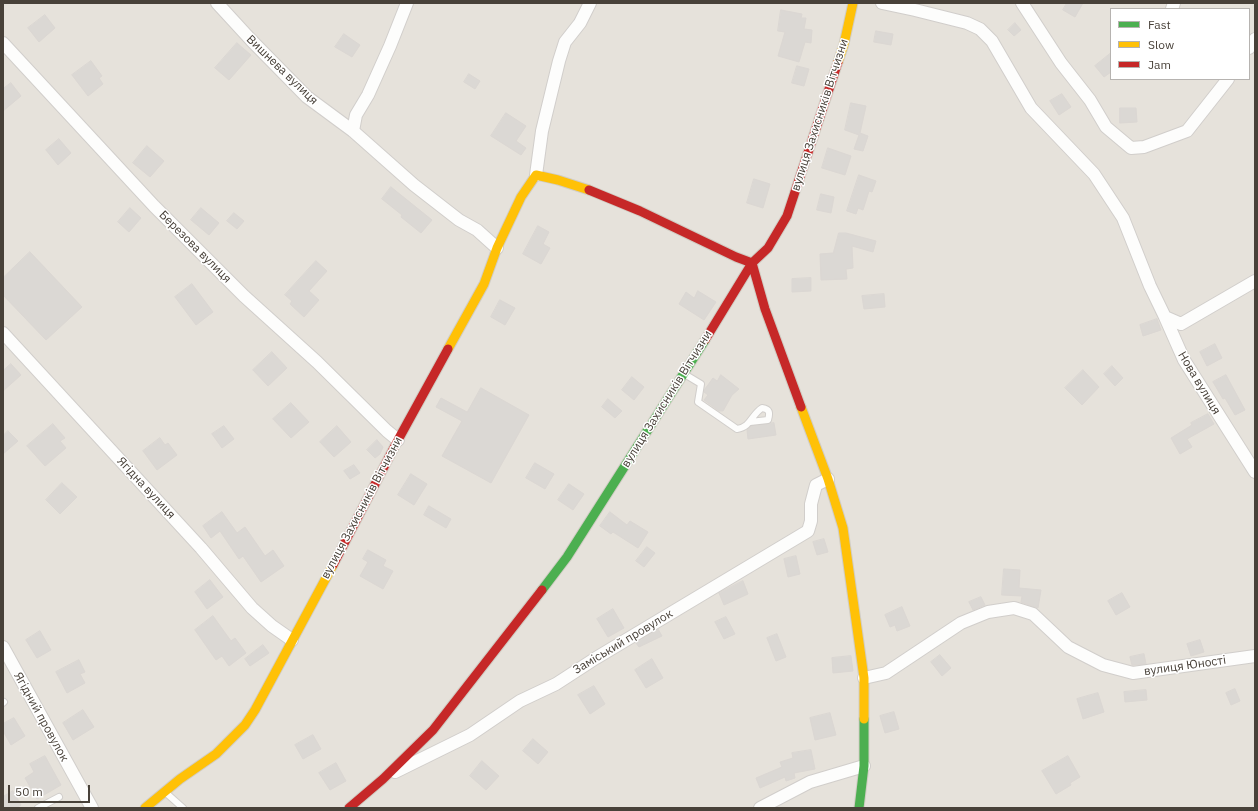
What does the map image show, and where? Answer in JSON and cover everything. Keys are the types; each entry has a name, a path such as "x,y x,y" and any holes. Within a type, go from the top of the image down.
{"street":[{"name":"Вишнева вулиця","path":"217,3 307,97 353,131 414,185 459,220 477,230 497,248"},
{"path":"353,131 356,115 368,95 407,3"},
{"name":"вулиця Захисників Вітчизни","path":"145,808 180,779 216,754 245,725 255,710 398,440 484,284 497,248 521,197 536,175 542,132 559,61 565,42 580,23 590,3"},
{"name":"вулиця Захисників Вітчизни","path":"349,808 383,779 433,730 567,556 684,374 752,263 768,248 788,216 844,44 853,3"},
{"name":"Нова вулиця","path":"882,3 967,23 980,29 992,41 1031,108 1094,174 1123,218 1150,286 1184,360 1255,472"},
{"path":"1022,3 1061,63 1090,100 1106,127 1132,148 1144,147 1187,130 1227,80"},
{"name":"Березова вулиця","path":"3,43 154,206 221,273 398,440"},
{"path":"536,175 547,176 597,193 631,207 736,257 752,263 765,309 828,479 843,528 864,678 864,766 860,808"},
{"path":"1165,317 1181,324 1255,281"},
{"name":"Ягідна вулиця","path":"3,333 201,548 252,608 272,626 292,640"},
{"name":"Заміський провулок","path":"383,779 470,735 520,701 556,684 596,658 808,531 811,521 811,504 816,485 828,479"},
{"name":"вулиця Юності","path":"864,678 886,673 961,623 988,612 1014,608 1033,614 1068,647 1103,665 1134,674 1255,656"},
{"name":"Ягідний провулок","path":"3,648 92,808"},
{"path":"760,808 810,782 864,766"}],"lane":[{"path":"684,374 701,384 698,402 737,429 750,422"},
{"path":"165,792 184,808"},
{"path":"38,808 59,797"}],"shaded area":[{"path":"3,3 1255,3 1255,808 3,808"}],"building":[{"path":"1067,3 1083,3 1075,17 1063,10"},
{"path":"781,10 802,14 801,18 806,18 804,29 812,30 811,43 805,42 799,62 778,56 785,32 778,31"},
{"path":"45,15 55,28 39,42 28,28"},
{"path":"1015,23 1021,30 1014,36 1008,30"},
{"path":"876,31 893,34 891,45 874,42"},
{"path":"344,34 360,45 352,57 335,47"},
{"path":"237,43 251,55 229,80 215,68"},
{"path":"1110,54 1110,73 1104,77 1095,66"},
{"path":"91,61 102,76 99,78 103,84 88,96 72,75"},
{"path":"797,66 809,69 804,86 792,83"},
{"path":"469,74 480,81 475,89 464,82"},
{"path":"11,83 21,96 3,111 3,89"},
{"path":"1062,94 1071,107 1059,115 1050,101"},
{"path":"851,103 866,106 860,133 868,136 863,151 854,149 859,135 845,130"},
{"path":"1120,108 1136,108 1137,122 1120,123"},
{"path":"506,113 526,126 516,141 526,148 521,155 491,136"},
{"path":"59,139 71,153 58,165 46,150"},
{"path":"147,146 164,161 150,177 133,163"},
{"path":"828,148 851,156 845,175 822,168"},
{"path":"859,175 876,181 872,192 869,191 863,210 858,208 856,214 847,211"},
{"path":"754,179 770,184 763,208 747,203"},
{"path":"391,187 432,220 421,233 382,199"},
{"path":"821,194 834,197 831,213 817,210"},
{"path":"130,208 141,218 129,232 118,222"},
{"path":"201,208 219,223 209,235 191,220"},
{"path":"234,213 244,221 237,229 227,221"},
{"path":"538,226 549,232 543,244 550,248 541,264 523,254"},
{"path":"839,233 846,233 876,241 873,252 852,246 853,268 846,269 847,279 821,280 820,254 833,253"},
{"path":"30,252 82,307 46,340 3,295 3,278"},
{"path":"316,261 327,271 309,291 319,300 304,317 290,304 292,301 285,295"},
{"path":"811,278 811,291 792,292 792,279"},
{"path":"192,284 213,312 196,325 175,297"},
{"path":"698,291 716,302 704,320 679,304 686,292 694,298"},
{"path":"884,294 885,307 864,309 862,296"},
{"path":"500,300 515,308 505,325 491,317"},
{"path":"1157,319 1161,330 1143,336 1140,325"},
{"path":"1215,344 1222,358 1207,366 1200,352"},
{"path":"272,352 287,368 268,386 253,370"},
{"path":"11,364 21,375 3,391 3,371"},
{"path":"1112,366 1123,378 1115,386 1104,374"},
{"path":"1083,370 1099,387 1082,405 1065,388"},
{"path":"721,375 739,389 732,395 723,411 719,411 704,400 708,395 704,392 713,378 717,381"},
{"path":"1226,375 1245,410 1235,415 1213,382"},
{"path":"632,377 644,387 634,400 622,390"},
{"path":"481,388 529,415 491,483 442,456 462,421 436,407 441,398 467,412"},
{"path":"608,399 622,411 615,418 602,407"},
{"path":"291,403 309,422 291,438 273,419"},
{"path":"1208,414 1214,424 1187,439 1192,447 1180,454 1171,438 1192,425 1191,423"},
{"path":"774,423 776,435 748,439 747,430 751,426"},
{"path":"53,424 65,438 60,441 66,448 45,466 27,446"},
{"path":"224,426 234,439 222,448 212,434"},
{"path":"337,426 351,442 334,457 320,442"},
{"path":"8,431 18,441 3,454 3,436"},
{"path":"160,438 165,445 168,443 177,455 157,470 143,451"},
{"path":"377,440 383,447 380,454 375,458 367,450"},
{"path":"535,463 554,474 545,489 526,478"},
{"path":"354,465 360,473 350,479 344,471"},
{"path":"411,474 427,484 414,505 398,495"},
{"path":"62,483 77,497 60,514 46,500"},
{"path":"569,484 584,494 573,510 558,500"},
{"path":"429,506 451,519 446,528 424,515"},
{"path":"222,512 237,533 245,527 265,556 273,550 284,566 261,582 243,556 239,559 220,531 211,538 203,526"},
{"path":"610,512 627,525 630,521 648,532 638,548 613,532 611,534 600,526"},
{"path":"824,539 828,552 817,555 813,542"},
{"path":"647,547 655,553 644,567 636,561"},
{"path":"368,550 386,560 383,566 393,571 383,589 360,576 368,562 363,559"},
{"path":"796,556 800,574 788,577 784,559"},
{"path":"1004,569 1020,570 1019,588 1041,590 1038,608 1021,602 1022,596 1002,595"},
{"path":"210,580 223,597 207,609 195,592"},
{"path":"743,581 748,594 724,605 719,593"},
{"path":"1122,593 1130,607 1116,615 1108,601"},
{"path":"981,597 985,605 973,610 969,602"},
{"path":"902,607 910,626 897,631 895,625 890,627 885,615"},
{"path":"613,609 624,628 608,637 597,619"},
{"path":"213,616 231,641 235,638 246,653 229,666 222,656 216,660 195,630"},
{"path":"726,617 735,634 724,639 715,622"},
{"path":"658,629 662,636 639,647 636,643"},
{"path":"40,631 51,650 37,658 26,640"},
{"path":"777,634 786,657 776,661 767,638"},
{"path":"1200,640 1204,652 1191,656 1187,644"},
{"path":"263,645 269,653 250,666 245,659"},
{"path":"1144,654 1146,664 1132,665 1130,657"},
{"path":"940,655 951,668 942,676 931,662"},
{"path":"851,656 853,671 833,673 832,658"},
{"path":"652,659 663,678 646,688 635,670"},
{"path":"79,660 85,672 80,674 85,683 67,693 56,672"},
{"path":"594,686 605,704 590,714 578,695"},
{"path":"1235,689 1240,701 1231,705 1226,693"},
{"path":"1146,690 1147,700 1125,702 1124,692"},
{"path":"1098,693 1104,712 1083,719 1077,699"},
{"path":"83,710 94,727 73,740 63,723"},
{"path":"894,712 899,729 885,733 880,716"},
{"path":"830,713 836,735 815,740 810,718"},
{"path":"14,718 25,736 11,745 3,731 3,724"},
{"path":"313,735 321,749 303,759 295,745"},
{"path":"533,739 548,752 538,764 523,751"},
{"path":"811,750 815,769 794,773 795,778 786,781 785,777 760,788 756,778 782,767 780,762 793,758 792,753"},
{"path":"45,756 61,785 37,799 25,778 34,772 30,764"},
{"path":"1068,756 1080,777 1070,783 1071,785 1056,794 1042,771"},
{"path":"482,761 499,776 486,790 470,776"},
{"path":"336,763 346,781 330,790 319,773"},
{"path":"13,791 21,805 16,808 3,808 3,797"}],"traffic: fast":[{"path":"542,590 567,557 705,340"},
{"path":"859,808 864,766 864,719"}],"traffic: slow":[{"path":"838,62 844,44 853,3"},
{"path":"448,349 484,284 497,248 521,197 536,175 589,190"},
{"path":"801,407 828,479 843,528 864,678 864,719"},
{"path":"145,808 180,779 216,754 245,725 255,710 333,565"}],"traffic: jam":[{"path":"705,340 752,263 768,248 787,216 838,62"},
{"path":"589,190 640,211 736,257 752,263 765,309 801,407"},
{"path":"333,565 398,440 448,349"},
{"path":"349,808 383,779 433,730 542,590"}]}
